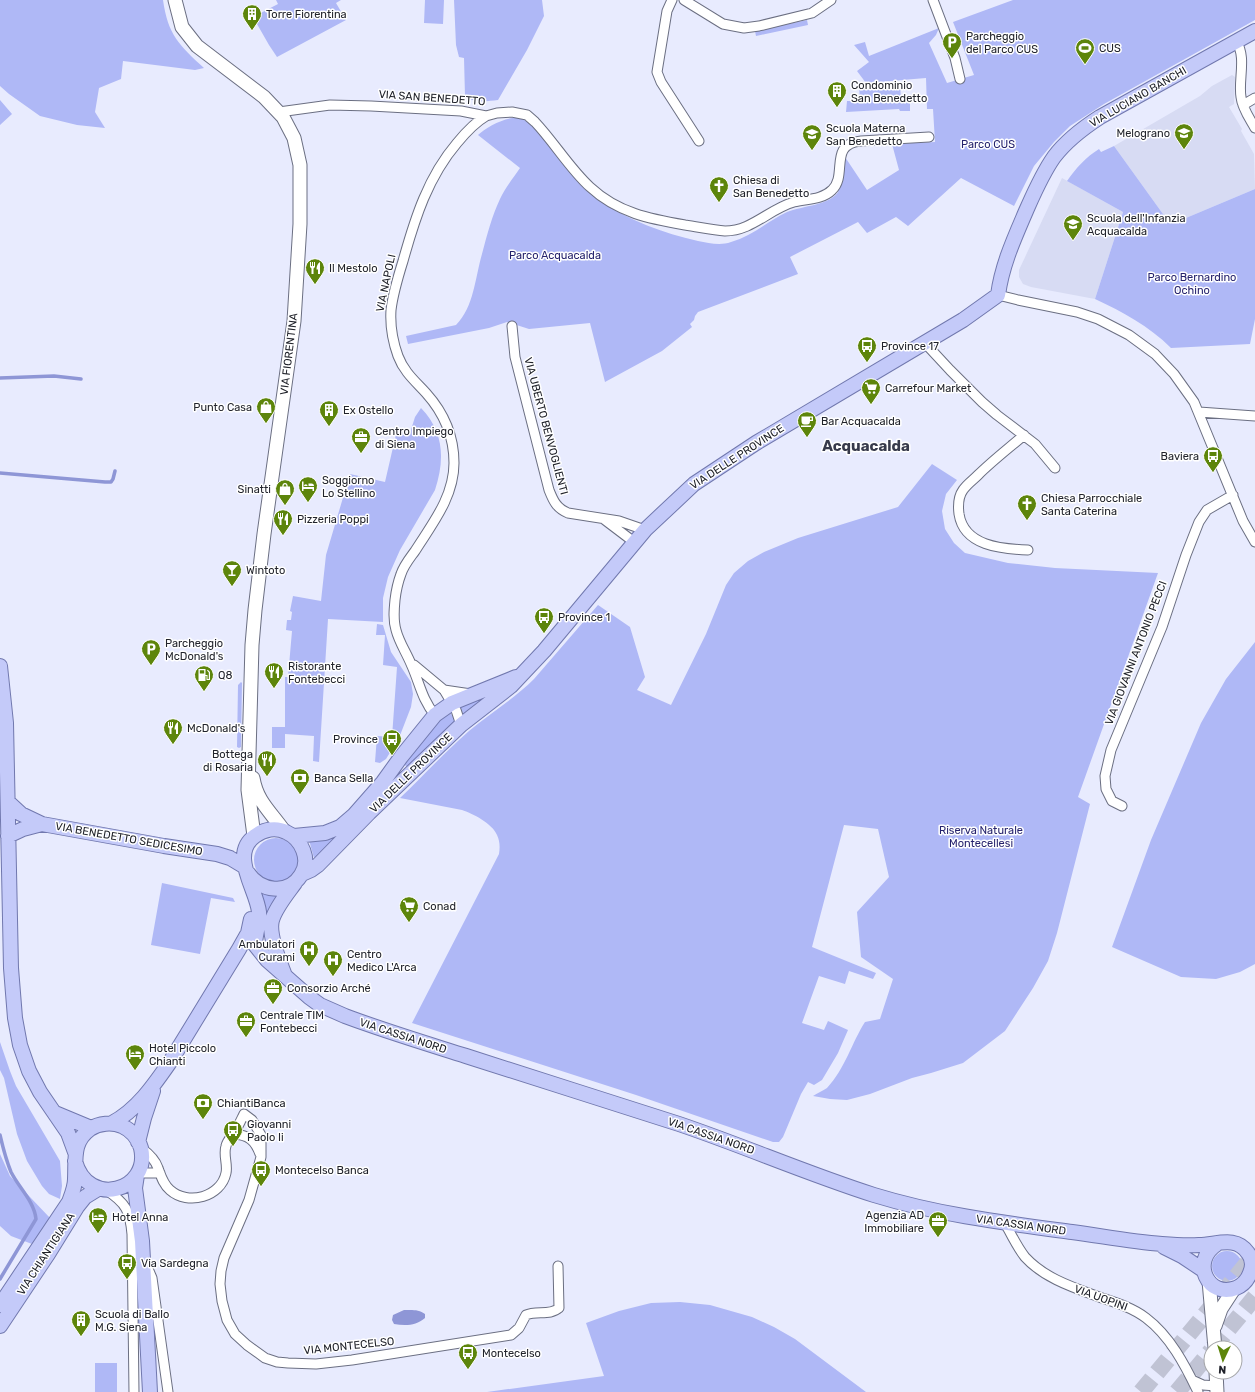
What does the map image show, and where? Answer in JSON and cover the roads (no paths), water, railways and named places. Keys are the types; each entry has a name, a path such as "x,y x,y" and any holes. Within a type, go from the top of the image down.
{"main road":[{"name":"VIA FIORENTINA","path":"175,0 182,27 197,46 216,62 255,90 279,112 292,131 299,156 300,224 292,340 254,610 251,659 248,795 251,841 244,858 248,876 252,910 249,928 230,964"},
{"name":"VIA LUCIANO BANCHI","path":"998,295 1003,268 1030,203 1046,170 1064,146 1081,130 1100,117 1255,31"},
{"name":"VIA DELLE PROVINCE","path":"299,877 318,865 374,808 461,725 507,690 551,643 634,542 691,487 720,466 764,438 971,315 998,295"},
{"path":"0,666 6,723 13,1001 18,1035 30,1071 40,1092 56,1113 70,1137 78,1170 89,1184 102,1189"},
{"name":"VIA DELLE PROVINCE","path":"289,833 325,833 335,830 345,823 386,779 410,745 435,715 452,703 522,675"},
{"name":"VIA FIORENTINA","path":"250,756 256,793 262,803 289,833 298,840 303,850 304,863 299,877"},
{"name":"VIA BENEDETTO SEDICESIMO","path":"8,802 22,814 42,824 217,854 230,858 248,876"},
{"name":"VIA BENEDETTO SEDICESIMO","path":"8,836 23,828 42,824"},
{"path":"251,841 260,833 271,829 289,833"},
{"name":"VIA BENEDETTO SEDICESIMO","path":"217,854 229,852 251,841"},
{"name":"VIA FIORENTINA","path":"248,876 259,912 255,943 257,949"},
{"path":"248,876 257,883 269,888 281,888 291,884 299,877"},
{"path":"56,1113 92,1128 101,1124 112,1123 124,1117 131,1111 159,1078 230,964 257,949 265,940 271,929 274,915 299,877"},
{"name":"VIA CASSIA NORD","path":"271,929 285,976"},
{"name":"VIA CASSIA NORD","path":"257,949 299,989 320,1005 360,1022 710,1135 867,1193 941,1212 1005,1223 1154,1243 1193,1246 1217,1244 1225,1241 1233,1242 1246,1250 1253,1262 1251,1272 1244,1286 1220,1288 1214,1285 1206,1275 1182,1256 1154,1243"},
{"path":"150,1392 144,1263 135,1188 142,1159 140,1145 146,1110 159,1078"},
{"path":"112,1123 127,1129 134,1135 140,1145"},
{"name":"VIA CHIANTIGIANA","path":"0,1305 69,1202 74,1186 75,1156 78,1142 84,1134 92,1128"},
{"name":"VIA CHIANTIGIANA","path":"0,1326 48,1254 76,1207 85,1197 102,1189 117,1189 127,1185 138,1174"},
{"path":"1214,1340 1204,1258 1207,1252 1217,1244"},
{"path":"1214,1333 1221,1309 1244,1286"}],"street":[{"path":"672,0 667,11 657,72 661,82 699,141"},
{"path":"684,0 723,24 744,28 759,26 812,13 830,0"},
{"path":"933,0 955,58 960,79"},
{"path":"1236,41 1241,51 1240,93 1243,105 1255,128"},
{"path":"1243,105 1255,98"},
{"name":"VIA SAN BENEDETTO","path":"279,112 321,106 347,105 455,110 486,116 497,113 512,112 522,114 531,118 590,187 607,200 628,211 651,219 725,231 744,228 785,205 820,197 828,193 834,188 837,181 842,152 850,144 858,141 930,137"},
{"name":"VIA NAPOLI","path":"435,715 424,700 410,661 398,638 394,623 394,609 398,582 405,566 441,511 448,497 453,477 454,457 448,429 440,411 427,394 408,374 398,356 392,331 392,306 417,214 432,178 448,153 465,132 486,116"},
{"path":"998,295 1088,315 1105,322 1129,335 1146,347 1168,367 1185,388 1199,412 1243,521 1255,542"},
{"name":"VIA UBERTO BENVOGLIENTI","path":"512,326 513,345 518,367 553,500 556,506 564,511 620,521 645,530"},
{"path":"924,342 982,402 1042,451 1055,468"},
{"path":"1199,412 1255,416"},
{"path":"1024,435 966,486 960,497 958,508 963,527 976,540 991,546 1028,550"},
{"name":"VIA GIOVANNI ANTONIO PECCI","path":"1122,806 1112,801 1106,789 1105,776 1111,750 1159,634 1199,522 1207,510 1233,495"},
{"name":"VIA UBERTO BENVOGLIENTI","path":"604,519 634,542"},
{"name":"VIA NAPOLI","path":"410,661 422,673 444,690 452,703 461,725"},
{"name":"VIA NAPOLI","path":"444,690 472,695"},
{"name":"VIA MONTECELSO","path":"234,1134 244,1114 252,1120 262,1135 261,1157 254,1188 224,1258 221,1271 220,1290 227,1320 235,1334 265,1358 298,1364 335,1362 511,1335 519,1328 526,1315 554,1311 559,1308 560,1297 558,1266"},
{"path":"140,1145 156,1164 166,1186 177,1195 186,1198 194,1198 210,1194 218,1188 225,1177 226,1146 234,1134 249,1137 254,1142 261,1157"},
{"path":"138,1174 160,1173"},
{"path":"102,1189 124,1204 131,1220 134,1392"},
{"name":"VIA UOPINI","path":"1005,1223 1026,1258 1046,1274 1071,1286 1129,1308 1147,1318 1159,1329 1173,1346 1198,1392"},
{"path":"144,1263 152,1278 168,1392"},
{"path":"1192,1380 1217,1389"}],"waterway":[{"path":"0,378 54,376 81,379"},
{"path":"0,473 111,482 115,471"},
{"path":"0,1135 11,1172 29,1200 35,1212 36,1219 0,1279"}],"tunnel":[{"path":"1141,1392 1255,1254"},
{"path":"1220,1340 1255,1297"},
{"path":"1177,1392 1203,1361"}],"place":[{"name":"Torre Fiorentina","path":"252,31"},
{"name":"Parcheggio del Parco CUS","path":"952,59"},
{"name":"CUS","path":"1085,65"},
{"name":"Condominio San Benedetto","path":"837,108"},
{"name":"Melograno","path":"1184,150"},
{"name":"Scuola Materna San Benedetto","path":"812,151"},
{"name":"Chiesa di San Benedetto","path":"719,203"},
{"name":"Scuola dell'Infanzia Acquacalda","path":"1073,241"},
{"name":"Il Mestolo","path":"315,285"},
{"name":"Province 17","path":"867,363"},
{"name":"Carrefour Market","path":"871,405"},
{"name":"Punto Casa","path":"266,424"},
{"name":"Ex Ostello","path":"329,427"},
{"name":"Bar Acquacalda","path":"807,438"},
{"name":"Centro Impiego di Siena","path":"361,454"},
{"name":"Baviera","path":"1213,473"},
{"name":"Soggiorno Lo Stellino","path":"308,503"},
{"name":"Sinatti","path":"285,506"},
{"name":"Chiesa Parrocchiale Santa Caterina","path":"1027,521"},
{"name":"Pizzeria Poppi","path":"283,536"},
{"name":"Wintoto","path":"232,587"},
{"name":"Province 1","path":"544,634"},
{"name":"Parcheggio McDonald's","path":"151,666"},
{"name":"Ristorante Fontebecci","path":"274,689"},
{"name":"Q8","path":"204,692"},
{"name":"McDonald's","path":"173,745"},
{"name":"Province","path":"392,756"},
{"name":"Bottega di Rosaria","path":"267,777"},
{"name":"Banca Sella","path":"300,795"},
{"name":"Conad","path":"409,923"},
{"name":"Ambulatori Curami","path":"309,967"},
{"name":"Centro Medico L'Arca","path":"333,977"},
{"name":"Consorzio Arché","path":"273,1005"},
{"name":"Centrale TIM Fontebecci","path":"246,1038"},
{"name":"Hotel Piccolo Chianti","path":"135,1071"},
{"name":"ChiantiBanca","path":"203,1120"},
{"name":"Giovanni Paolo Ii","path":"233,1147"},
{"name":"Montecelso Banca","path":"261,1187"},
{"name":"Hotel Anna","path":"98,1234"},
{"name":"Agenzia AD Immobiliare","path":"938,1238"},
{"name":"Via Sardegna","path":"127,1280"},
{"name":"Scuola di Ballo M.G. Siena","path":"81,1337"},
{"name":"Montecelso","path":"468,1370"}],"district":[{"name":"Acquacalda","path":"866,446"}],"park label":[{"name":"Parco CUS","path":"988,144"},
{"name":"Parco Acquacalda","path":"555,255"},
{"name":"Parco Bernardino Ochino","path":"1192,283"},
{"name":"Riserva Naturale Montecellesi","path":"981,836"}]}
